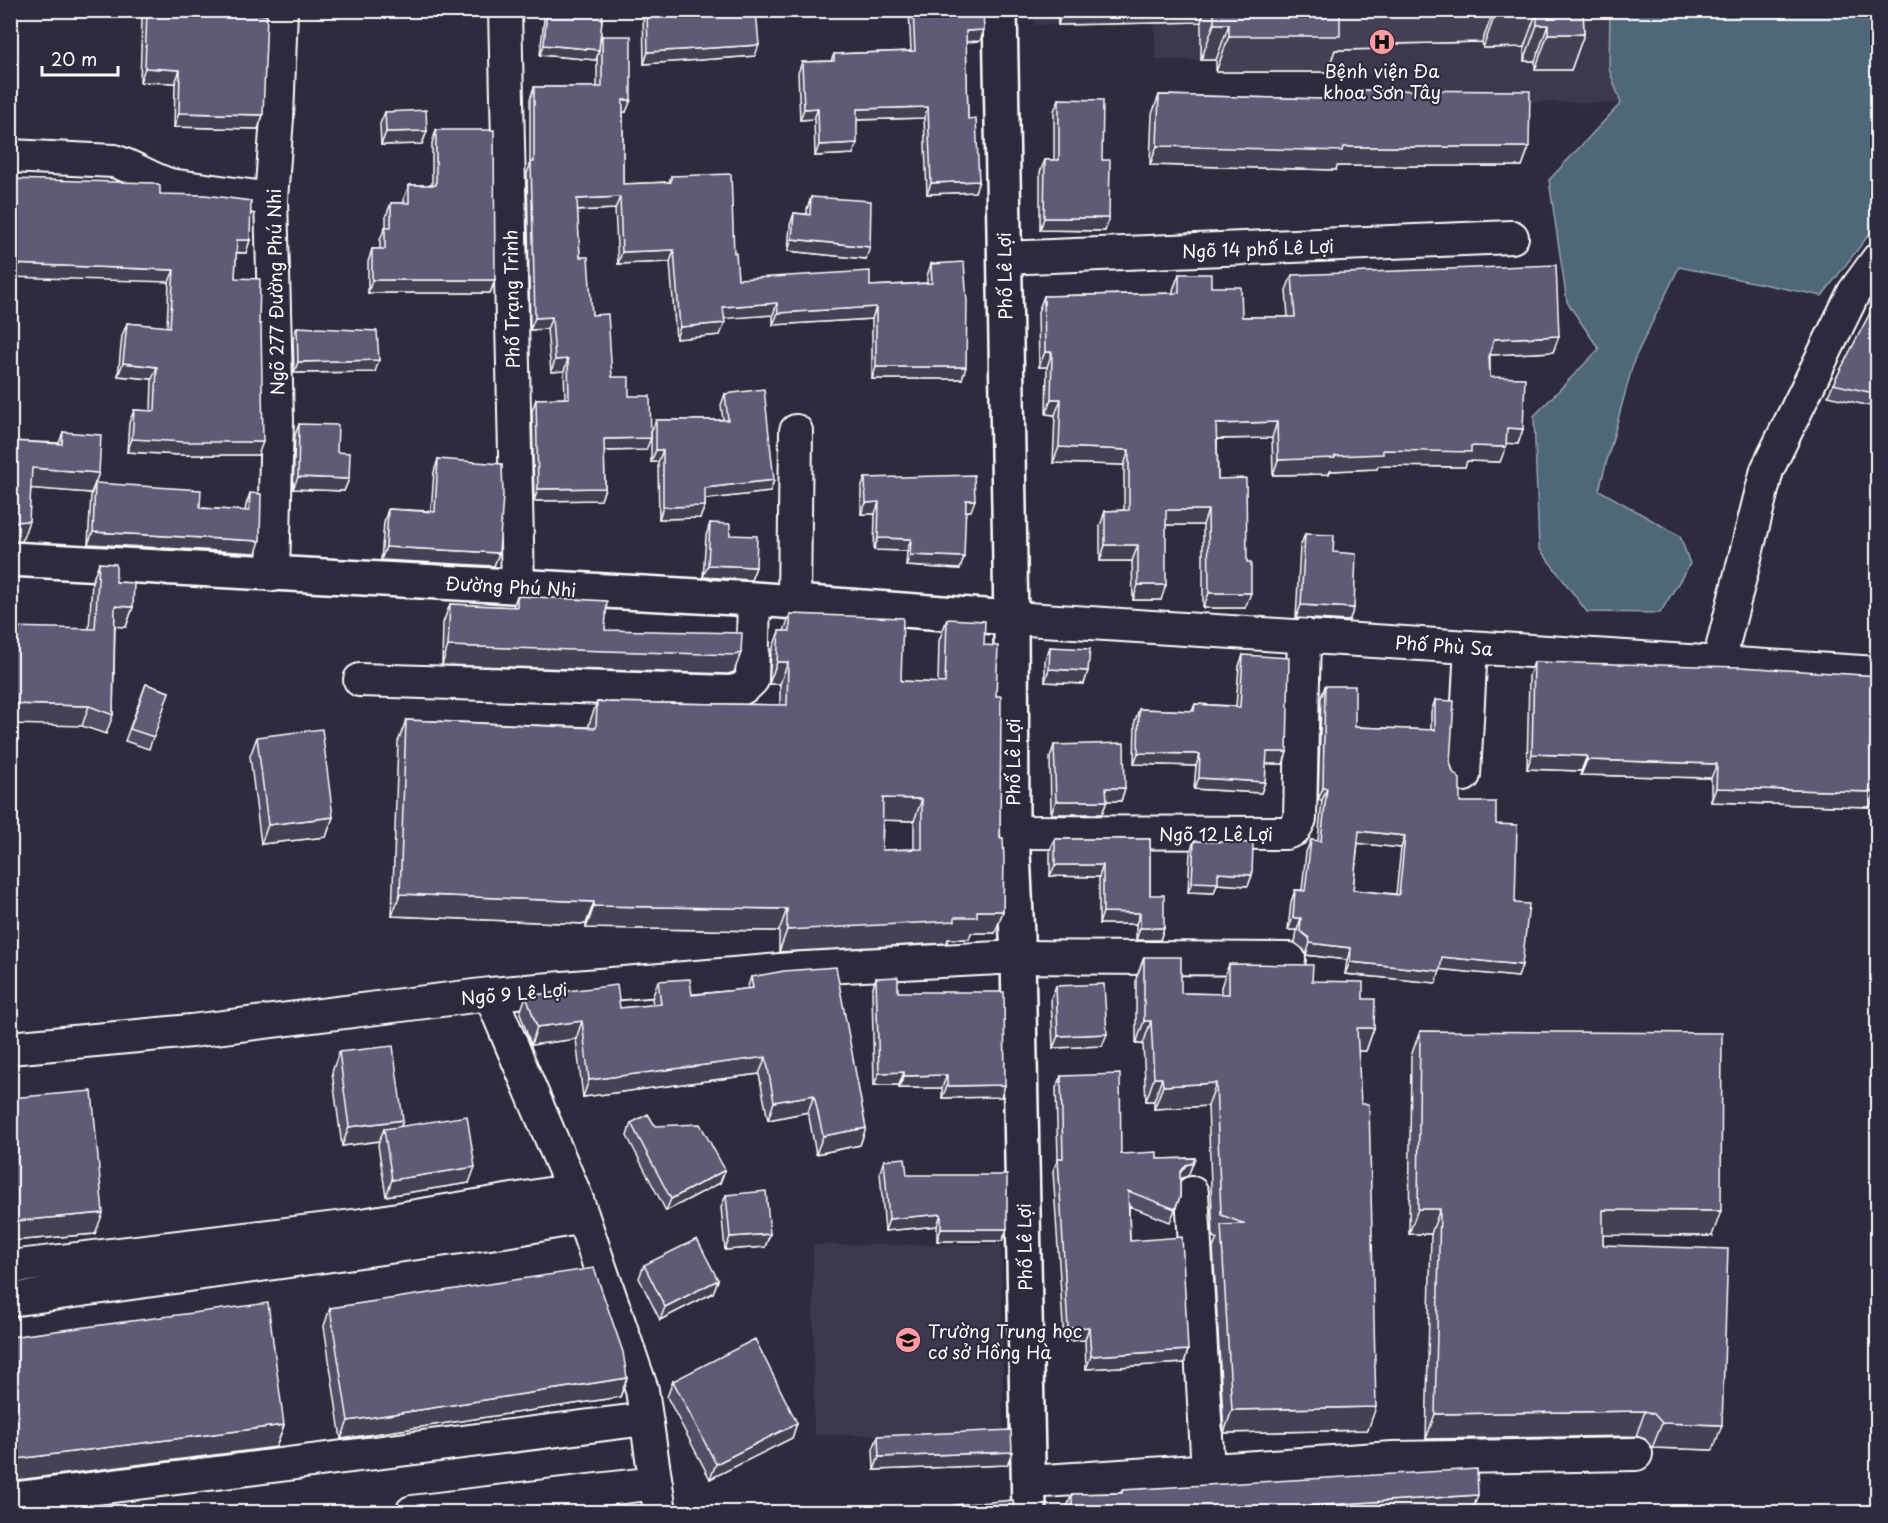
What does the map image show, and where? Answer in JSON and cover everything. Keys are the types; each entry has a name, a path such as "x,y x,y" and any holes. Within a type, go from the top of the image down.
{"main road":[{"name":"Phố Lê Lợi","path":"1000,10 1011,618 1012,832 1018,957 1029,1497"},
{"name":"Đường Phú Nhi","path":"10,559 754,599 1011,618"}],"street":[{"name":"Ngõ 277 Đường Phú Nhi","path":"273,574 277,419 271,199 281,10"},
{"name":"Phố Trạng Trình","path":"505,10 518,587"},
{"path":"10,156 114,161 127,165 157,182 271,199"},
{"name":"Ngõ 14 phố Lê Lợi","path":"1004,258 1512,237"},
{"path":"1718,664 1767,470 1854,292 1878,260"},
{"path":"794,602 796,431"},
{"path":"360,680 738,691 752,680 754,599"},
{"name":"Phố Phù Sa","path":"1011,618 1878,673"},
{"name":"Ngõ 12 Lê Lợi","path":"1012,832 1286,833 1294,830 1300,819 1304,635"},
{"path":"1464,775 1471,647"},
{"name":"Ngõ 9 Lê Lợi","path":"10,1048 191,1031 490,994 805,968 1018,957 1289,959"},
{"path":"412,1512 658,1498 642,1390 578,1204 490,994"},
{"path":"1192,1193 1208,1471"},
{"path":"10,1267 362,1225 578,1204"},
{"path":"10,1300 517,1229 578,1204"},
{"path":"10,1499 646,1419"},
{"path":"1029,1497 1208,1471 1393,1458 1636,1454"}],"shaded area":[{"name":"Bệnh viện Đa khoa Sơn Tây","path":"1034,11 1610,11 1609,69 1621,103 1380,100 1379,75 1327,72 1216,72 1215,60 1156,60 1154,23 1035,25"},
{"name":"Trường Trung học cơ sở Hồng Hà","path":"1002,1244 1003,1435 814,1435 813,1245"}],"water":[{"path":"1610,11 1877,11 1877,224 1822,296 1679,267 1634,360 1599,490 1680,536 1690,564 1660,613 1587,612 1539,548 1534,416 1599,349 1567,302 1549,180 1621,103 1609,69"}],"building":[{"path":"147,10 231,10 267,15 263,115 179,113 180,70 145,68"},
{"path":"547,10 603,10 599,50 544,45"},
{"path":"647,10 756,10 759,45 648,52"},
{"path":"913,10 983,10 984,30 966,31 968,119 976,118 979,181 931,183 928,107 857,109 857,143 819,145 818,108 804,109 802,62 834,61 834,54 915,51"},
{"path":"1214,10 1402,10 1402,13 1340,14 1340,36 1229,36 1229,24 1214,24"},
{"path":"1496,10 1583,10 1584,34 1548,34 1548,25 1537,25 1537,11 1496,12"},
{"path":"602,36 631,36 631,100 623,100 623,184 671,182 671,176 731,174 734,253 736,253 738,279 870,271 870,286 932,283 931,264 964,262 967,302 966,367 876,367 876,307 778,313 777,303 723,307 725,323 680,327 674,250 622,252 620,197 577,199 580,257 588,257 592,315 608,314 612,377 629,377 629,396 650,396 651,438 604,439 605,488 538,489 536,399 569,398 568,359 555,360 552,317 535,318 531,162 534,162 534,87 602,87"},
{"path":"1362,90 1530,91 1529,147 1343,147 1342,151 1157,146 1159,95 1362,100"},
{"path":"1059,99 1103,100 1102,160 1110,160 1109,218 1044,218 1045,160 1059,160"},
{"path":"426,110 427,131 386,132 385,112"},
{"path":"436,130 494,130 495,280 372,280 372,249 385,249 385,227 391,227 391,203 409,203 409,185 436,185"},
{"path":"10,179 153,183 160,186 160,194 205,195 251,201 250,240 237,240 235,278 260,279 259,324 261,324 263,442 132,439 134,410 155,411 157,367 123,363 127,323 170,327 174,270 10,264"},
{"path":"811,197 871,201 870,247 792,239 794,213 810,215"},
{"path":"1556,265 1559,336 1494,339 1489,356 1490,377 1525,378 1523,429 1507,428 1506,447 1471,446 1471,452 1383,450 1383,454 1278,460 1277,422 1216,424 1218,479 1246,478 1247,562 1251,562 1251,593 1209,593 1208,510 1166,510 1166,585 1138,585 1138,545 1105,545 1105,511 1129,510 1129,450 1059,447 1061,399 1051,399 1052,352 1045,352 1044,296 1179,293 1179,274 1211,274 1211,287 1241,287 1242,317 1295,317 1292,275"},
{"path":"1872,309 1878,312 1878,394 1833,384"},
{"path":"297,327 377,331 379,360 298,362"},
{"path":"764,389 774,480 705,488 705,506 663,507 663,450 656,450 656,420 728,420 725,394"},
{"path":"299,424 338,425 337,452 350,453 349,479 298,477"},
{"path":"63,432 101,435 99,473 32,468 29,521 10,522 10,441 62,444"},
{"path":"438,459 502,464 503,495 499,553 386,547 388,509 435,512"},
{"path":"974,475 975,500 966,500 964,557 910,555 911,539 878,538 879,502 866,503 865,478"},
{"path":"95,483 201,490 200,508 249,511 250,493 261,494 260,541 93,532"},
{"path":"710,523 730,524 730,535 757,536 756,567 708,565"},
{"path":"1305,534 1334,535 1333,552 1356,554 1354,608 1301,605"},
{"path":"99,563 116,564 116,582 134,583 133,607 115,606 113,715 89,706 10,704 10,627 95,629"},
{"path":"517,596 607,601 605,630 742,633 741,653 735,655 448,646 450,604 517,607"},
{"path":"790,614 903,618 901,681 945,683 947,619 985,621 984,645 998,646 996,696 1001,696 1000,838 1003,838 1004,859 1003,911 977,911 977,917 955,917 955,921 787,930 787,909 594,906 594,902 400,894 406,720 596,728 597,702 787,705 788,662 777,662 779,631 790,631","holes":["883,798 922,799 922,849 882,850"]},
{"path":"1050,647 1090,649 1088,671 1049,669"},
{"path":"1243,655 1289,658 1287,752 1267,752 1265,782 1199,778 1200,754 1138,753 1139,709 1194,711 1195,704 1240,707"},
{"path":"1534,662 1741,667 1878,676 1878,765 1875,765 1875,792 1716,788 1717,764 1587,760 1587,756 1532,754"},
{"path":"146,684 169,692 154,737 130,729"},
{"path":"1325,686 1355,686 1355,727 1435,730 1435,700 1454,701 1450,762 1453,772 1460,779 1460,802 1496,802 1496,824 1517,825 1515,903 1529,904 1522,965 1442,957 1440,971 1350,962 1351,948 1310,943 1309,938 1300,931 1301,918 1293,918 1295,890 1305,891 1311,840 1321,841 1327,788 1323,788","holes":["1359,831 1405,836 1399,895 1353,890"]},
{"path":"322,729 333,817 268,825 257,737"},
{"path":"1124,743 1125,788 1106,788 1107,801 1056,801 1054,745"},
{"path":"1055,839 1150,839 1150,895 1164,895 1164,928 1140,928 1140,913 1103,912 1103,865 1055,865"},
{"path":"1194,841 1253,843 1252,875 1218,873 1218,883 1192,882"},
{"path":"1144,957 1181,957 1181,993 1229,994 1229,964 1313,965 1312,981 1363,982 1363,999 1375,999 1374,1028 1357,1028 1361,1104 1369,1104 1376,1407 1232,1410 1221,1225 1245,1224 1221,1215 1216,1083 1163,1086 1162,1078 1154,1078 1151,1021 1144,1021"},
{"path":"836,967 866,1128 823,1136 814,1095 774,1102 766,1057 589,1080 582,1021 537,1027 526,996 617,985 620,1008 661,1004 658,981 690,979 692,995 753,988 751,977 784,971"},
{"path":"898,977 898,992 1004,992 1005,1085 947,1086 947,1075 904,1076 904,1072 879,1073 876,978"},
{"path":"1104,984 1107,1034 1058,1036 1056,986"},
{"path":"1420,1031 1722,1033 1721,1211 1603,1210 1603,1245 1728,1249 1722,1425 1662,1423 1654,1414 1645,1411 1435,1414 1440,1209 1418,1209"},
{"path":"393,1046 403,1120 349,1127 339,1052"},
{"path":"1120,1074 1121,1154 1157,1152 1157,1159 1195,1158 1193,1163 1186,1165 1180,1173 1180,1197 1175,1209 1128,1191 1130,1241 1182,1237 1188,1350 1091,1356 1089,1327 1068,1328 1058,1158 1063,1158 1061,1076"},
{"path":"92,1091 103,1213 16,1221 10,1157 10,1098"},
{"path":"648,1114 655,1126 700,1124 725,1170 671,1199 631,1123"},
{"path":"467,1116 475,1167 392,1180 384,1129"},
{"path":"905,1158 907,1175 1007,1175 1007,1229 941,1229 941,1214 889,1219 884,1160"},
{"path":"766,1191 770,1234 730,1237 726,1195"},
{"path":"697,1239 718,1280 665,1307 644,1265"},
{"path":"594,1268 623,1352 627,1378 348,1421 330,1308"},
{"path":"268,1303 284,1425 17,1459 10,1408 10,1337"},
{"path":"755,1339 797,1423 716,1464 673,1381"},
{"path":"1011,1430 1012,1452 879,1457 878,1436"},
{"path":"1477,1469 1478,1495 1296,1507 1296,1511 1278,1512 1072,1512 1072,1494 1122,1493 1122,1490"},
{"path":"1013,1500 1015,1512 954,1512 954,1505"}],"place":[{"name":"Bệnh viện Đa khoa Sơn Tây","path":"1382,42"},
{"name":"Trường Trung học cơ sở Hồng Hà","path":"908,1340"}]}
